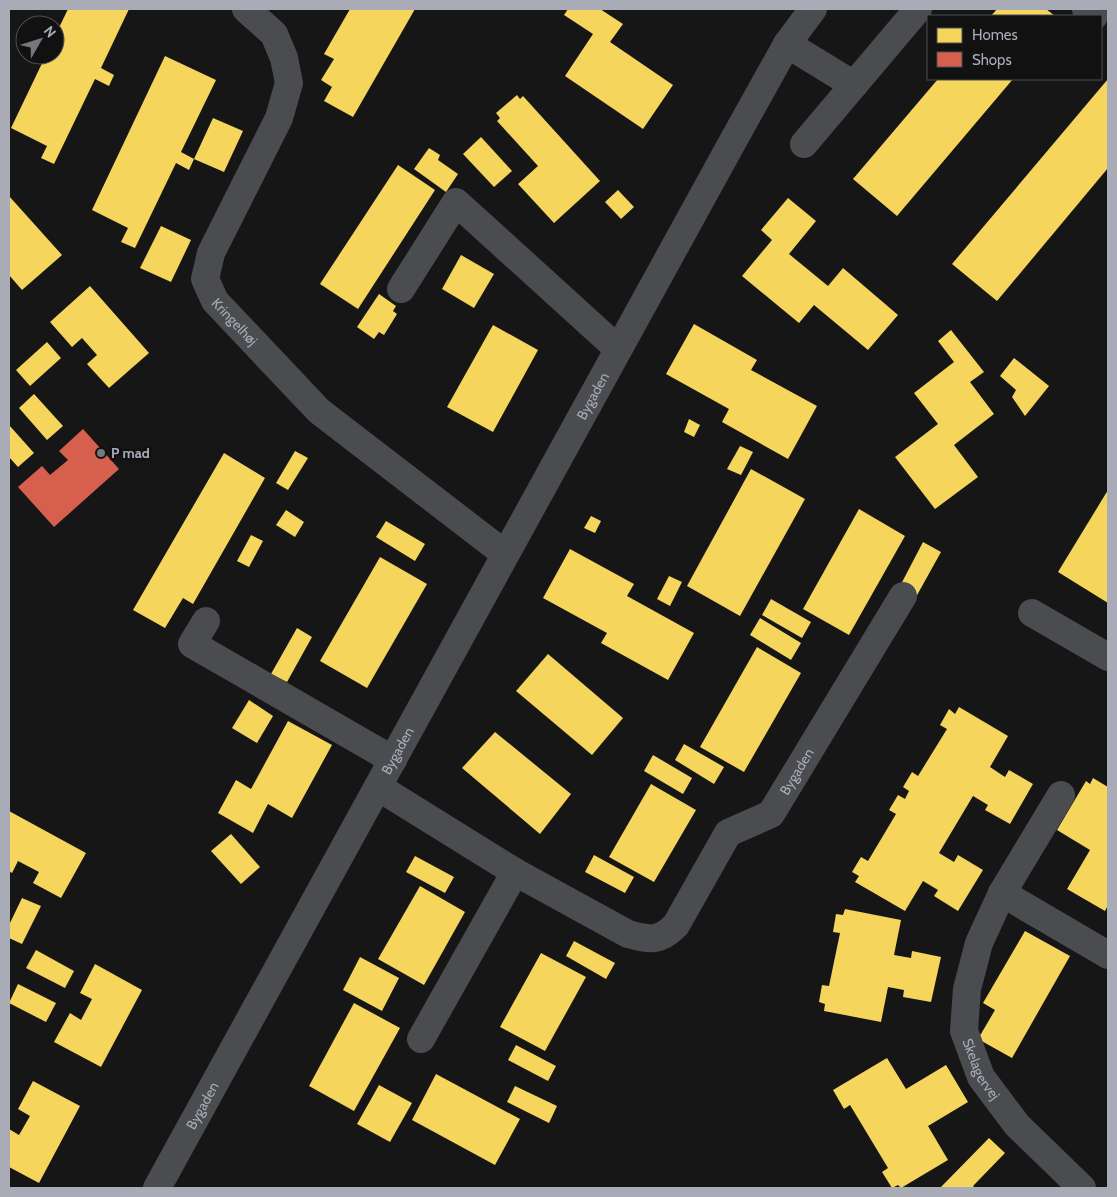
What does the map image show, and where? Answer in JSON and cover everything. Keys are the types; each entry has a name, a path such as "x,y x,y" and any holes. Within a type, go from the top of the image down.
{"street":[{"name":"Kringelhøj","path":"246,9 274,34 284,58 289,83 279,118 211,253 206,279 214,301 319,411 505,554"},
{"name":"Bygaden","path":"157,1188 787,44 813,9"},
{"path":"804,144 918,9"},
{"path":"787,44 854,85"},
{"path":"401,289 456,202 618,349"},
{"name":"Bygaden","path":"378,787 515,872 628,934 648,939 664,936 676,925 728,833 771,814 903,596"},
{"path":"1032,613 1108,657"},
{"path":"206,621 192,644 392,760"},
{"name":"Skelagervej","path":"1061,796 1002,893 979,943 967,989 964,1030 981,1077 1017,1125 1082,1188"},
{"path":"420,1039 515,872"},
{"path":"1002,893 1108,955"}],"building: Homes":[{"path":"68,9 129,9 101,68 114,75 109,86 95,79 54,164 41,158 47,146 11,128 41,65 65,65 65,15"},
{"path":"350,9 415,9 353,117 324,101 332,87 321,80 334,59 324,54"},
{"path":"568,9 600,9 623,24 610,42 673,85 643,129 565,76 593,34 564,15"},
{"path":"997,9 1046,9 1054,15 992,15"},
{"path":"165,56 216,80 181,152 194,159 189,170 176,163 135,248 121,242 128,228 92,210"},
{"path":"1108,79 1108,168 997,301 952,264"},
{"path":"937,80 1012,80 897,216 853,179"},
{"path":"517,95 520,99 523,96 600,181 554,223 518,184 538,166 497,121 500,118 496,113"},
{"path":"213,118 243,131 224,172 194,159"},
{"path":"481,137 512,171 494,187 463,154"},
{"path":"429,148 440,155 438,160 458,174 446,192 414,169"},
{"path":"398,165 435,190 358,309 320,284"},
{"path":"618,190 634,207 621,219 605,202"},
{"path":"9,196 62,255 22,290 9,275"},
{"path":"788,198 816,221 789,254 828,286 843,268 898,315 868,350 814,305 799,323 742,276 772,240 761,230"},
{"path":"161,226 191,240 171,282 140,268"},
{"path":"461,255 494,274 474,308 442,289"},
{"path":"90,286 149,353 109,388 87,364 97,355 82,338 72,347 50,322"},
{"path":"379,294 396,306 393,311 397,314 384,335 379,332 374,339 357,327"},
{"path":"694,324 757,360 751,370 817,406 788,459 722,422 729,409 666,374"},
{"path":"493,325 538,350 493,432 447,407"},
{"path":"951,330 984,372 970,382 994,414 954,445 978,477 935,509 895,457 938,424 914,393 954,362 938,341"},
{"path":"47,342 61,358 30,386 16,370"},
{"path":"1014,358 1049,386 1025,416 1012,397 1016,390 1000,376"},
{"path":"34,394 63,426 47,440 19,408"},
{"path":"689,419 700,425 694,437 684,432"},
{"path":"9,425 34,453 18,467 9,457"},
{"path":"740,446 753,452 741,475 727,469"},
{"path":"295,451 308,458 288,490 276,483"},
{"path":"224,453 265,478 193,604 183,598 165,628 133,610"},
{"path":"751,469 805,499 740,616 687,586"},
{"path":"1108,490 1108,603 1058,572"},
{"path":"859,509 905,536 849,635 803,609"},
{"path":"286,510 304,522 295,537 276,525"},
{"path":"591,516 601,521 595,533 584,528"},
{"path":"386,521 425,544 415,561 376,537"},
{"path":"251,535 263,541 249,567 237,561"},
{"path":"923,542 941,552 916,597 899,588"},
{"path":"570,549 634,584 627,596 694,633 668,680 601,643 607,633 543,598"},
{"path":"380,557 427,584 367,688 320,661"},
{"path":"669,576 682,582 670,606 657,599"},
{"path":"771,599 811,622 802,638 762,615"},
{"path":"760,618 801,643 791,660 750,635"},
{"path":"297,628 312,637 287,682 271,674"},
{"path":"757,647 801,673 744,772 700,747"},
{"path":"548,654 623,718 592,755 516,691"},
{"path":"249,700 273,716 257,743 232,728"},
{"path":"959,707 1008,736 990,767 1005,777 1009,770 1033,784 1010,824 985,810 988,805 973,796 939,853 954,862 958,855 983,870 958,911 934,896 938,890 923,881 905,911 855,882 859,876 852,872 861,857 868,861 896,814 889,810 898,795 905,799 909,791 903,787 912,772 918,776 947,729 940,725 949,709 955,714"},
{"path":"288,721 332,745 292,818 268,804 253,833 218,813 236,780 251,789"},
{"path":"495,732 571,794 540,834 462,768"},
{"path":"684,744 724,767 714,784 675,760"},
{"path":"653,755 692,778 683,794 644,771"},
{"path":"1093,778 1108,787 1108,905 1105,911 1067,889 1090,850 1057,830 1086,781 1090,784"},
{"path":"651,784 696,810 654,882 609,857"},
{"path":"9,811 86,853 61,898 33,883 39,872 18,861 12,873 9,871"},
{"path":"231,834 260,867 241,884 211,851"},
{"path":"594,855 634,877 625,893 585,872"},
{"path":"415,856 454,877 445,893 406,872"},
{"path":"420,886 465,912 424,985 378,959"},
{"path":"22,898 41,906 22,944 9,938 9,925"},
{"path":"845,909 901,920 894,955 911,958 912,951 941,957 931,1002 903,997 904,990 888,987 881,1022 824,1011 825,1004 819,1002 822,985 829,986 840,933 833,932 836,914 843,915"},
{"path":"1025,931 1070,956 1012,1058 978,1039 995,1010 983,1003"},
{"path":"574,941 615,963 606,979 566,956"},
{"path":"36,950 74,971 65,988 26,968"},
{"path":"541,953 586,977 545,1051 500,1027"},
{"path":"360,957 399,978 382,1011 343,990"},
{"path":"95,964 142,990 101,1067 54,1042 70,1013 81,1020 92,999 80,993"},
{"path":"18,984 56,1003 46,1022 9,1003"},
{"path":"354,1003 400,1028 354,1111 309,1086"},
{"path":"516,1045 556,1066 548,1081 508,1060"},
{"path":"887,1058 906,1089 946,1065 968,1102 928,1126 948,1160 901,1188 898,1185 892,1188 882,1172 888,1168 850,1105 844,1109 833,1090"},
{"path":"436,1074 520,1119 495,1165 412,1120"},
{"path":"33,1081 80,1106 39,1183 9,1167 9,1129 19,1135 30,1116 18,1109"},
{"path":"379,1085 412,1103 390,1142 357,1124"},
{"path":"515,1086 557,1106 549,1123 507,1102"},
{"path":"989,1138 1005,1153 973,1186 975,1188 940,1188"}],"building: Shops":[{"path":"83,429 119,469 54,527 18,487 42,466 50,475 68,460 59,451"}],"place":[{"name":"P mad","path":"101,453"}]}
